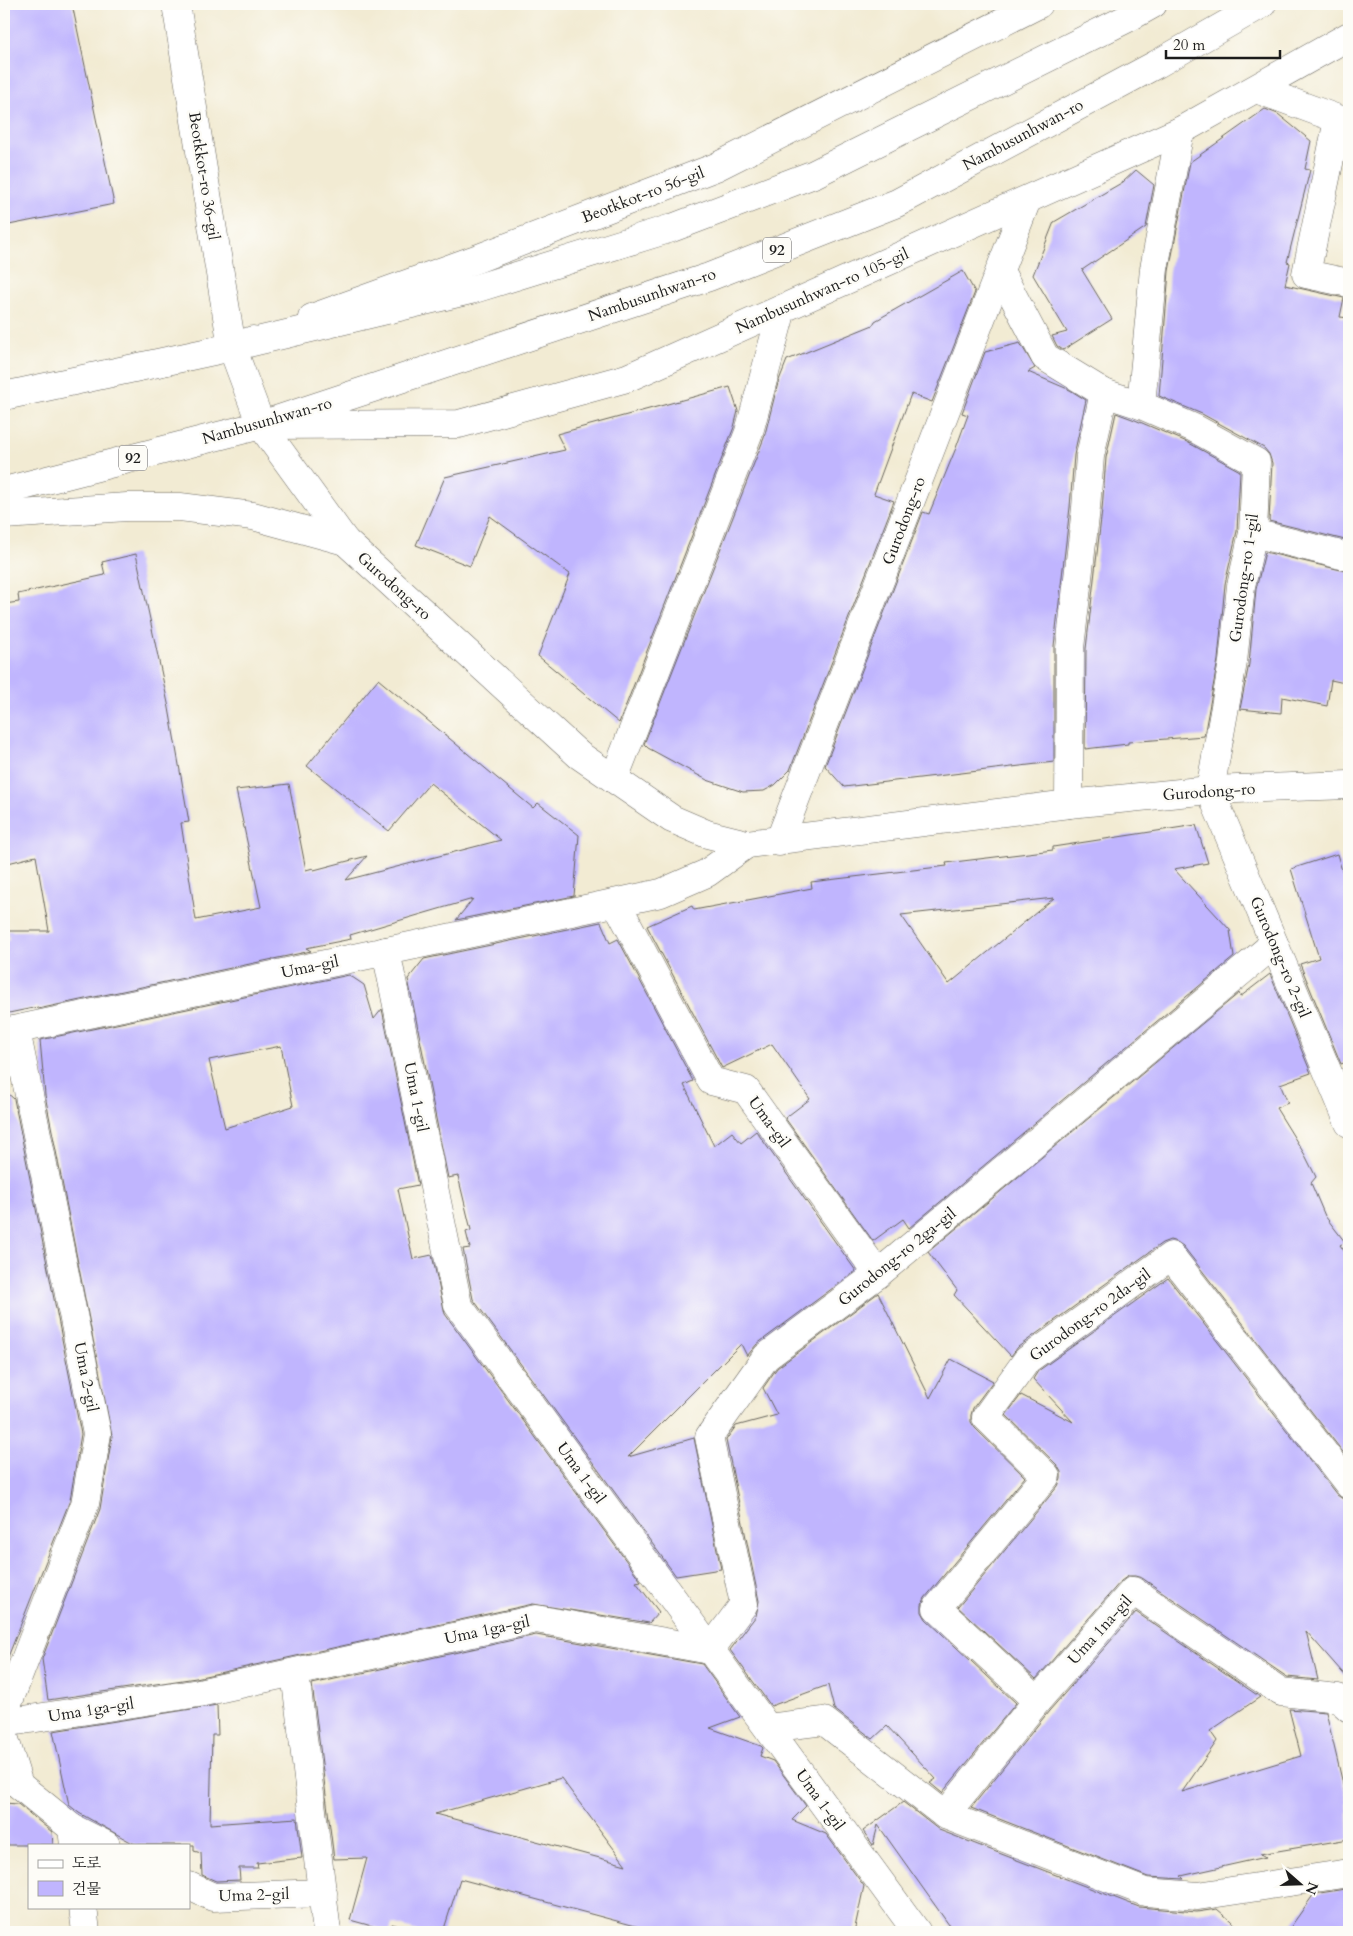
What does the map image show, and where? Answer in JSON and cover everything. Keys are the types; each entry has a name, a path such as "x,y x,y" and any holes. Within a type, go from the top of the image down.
{"street":[{"name":"Beotkkot-ro 36-gil","path":"176,4 232,347"},
{"name":"Beotkkot-ro 56-gil","path":"232,347 479,258 716,167 1038,4"},
{"path":"4,396 232,347 470,290 672,228 814,174 1153,4"},
{"name":"Nambusunhwan-ro","path":"4,491 261,425 709,277 897,203 1156,64 1262,4"},
{"name":"Nambusunhwan-ro 105-gil","path":"261,425 459,424 627,378 1180,132 1349,36"},
{"path":"1256,89 1344,122 1306,274 1349,283"},
{"path":"1141,405 1154,269 1180,132"},
{"name":"Gurodong-ro","path":"779,842 1027,200"},
{"name":"Gurodong-ro 1-gil","path":"1000,271 1046,357 1104,393 1141,405 1194,428 1256,462 1253,533 1241,586 1233,662 1210,790"},
{"path":"614,779 749,432 782,309"},
{"name":"Gurodong-ro","path":"232,347 261,425 345,541 579,755 672,819 706,834 747,844 779,842 1069,804 1210,790 1349,786"},
{"path":"1069,804 1070,648 1090,456 1104,393"},
{"path":"4,515 127,507 180,507 252,516 345,541"},
{"path":"1253,533 1349,557"},
{"name":"Gurodong-ro 2-gil","path":"1210,790 1274,944 1342,1085 1349,1123"},
{"name":"Uma-gil","path":"10,1031 617,904 661,893 699,876 747,844"},
{"name":"Uma-gil","path":"617,904 711,1081 746,1090 878,1274"},
{"name":"Gurodong-ro 2ga-gil","path":"710,1650 744,1604 709,1438 766,1357 878,1274 1274,944"},
{"name":"Uma 1-gil","path":"386,951 458,1305 918,1932"},
{"name":"Uma 2-gil","path":"4,1714 85,1504 97,1434 10,1031"},
{"name":"Gurodong-ro 2da-gil","path":"1036,1701 937,1608 1046,1476 986,1418 1027,1360 1171,1256 1349,1484"},
{"name":"Uma 1na-gil","path":"945,1815 1036,1701 1133,1591 1281,1692 1338,1698 1349,1708"},
{"name":"Uma 1ga-gil","path":"4,1724 199,1693 536,1619 710,1650"},
{"path":"295,1673 328,1932"},
{"path":"768,1728 824,1721 945,1815 1145,1892 1198,1896 1349,1873"},
{"path":"4,1736 11,1784 73,1836 102,1844"},
{"name":"Uma 2-gil","path":"190,1886 213,1897 323,1893"},
{"path":"83,1908 86,1932"}],"building":[{"path":"4,4 72,4 114,204 4,226"},
{"path":"1265,109 1278,114 1311,141 1305,169 1310,170 1287,262 1290,263 1285,285 1344,298 1340,317 1349,318 1349,541 1269,521 1272,463 1269,454 1264,448 1202,414 1159,396 1169,271 1190,162"},
{"path":"1136,170 1154,185 1146,227 1082,270 1112,319 1063,350 1057,346 1052,336 1067,332 1033,275 1054,222 1123,182"},
{"path":"963,271 975,292 932,402 911,394 874,494 894,501 790,770 775,785 764,791 743,792 707,780 648,748 644,744 764,438 778,383 787,360 873,325 875,321"},
{"path":"1020,343 1035,368 1028,372 1070,390 1086,400 1074,455 1054,646 1054,762 844,787 825,766 923,512 929,514 956,448 968,415 962,413 985,352"},
{"path":"730,387 738,411 734,427 619,723 538,656 570,574 490,516 470,566 416,545 445,477 565,450 557,434"},
{"path":"1116,413 1187,442 1240,471 1237,531 1225,584 1218,660 1204,736 1128,742 1128,744 1085,749 1086,649 1106,458"},
{"path":"1265,552 1349,572 1349,684 1331,680 1327,706 1282,697 1281,713 1240,709 1249,664 1256,589"},
{"path":"136,554 169,708 189,822 181,823 196,920 261,907 236,790 289,784 306,870 313,868 314,870 367,856 346,880 501,840 430,783 389,831 307,766 378,679 533,808 538,803 579,835 574,896 456,920 473,899 350,935 351,939 306,948 311,951 38,1009 38,1007 4,1014 4,941 9,940 8,931 49,931 36,856 4,864 4,604 19,602 18,594 105,575 102,562"},
{"path":"1196,825 1208,863 1174,869 1230,930 1234,957 909,1228 903,1219 873,1241 785,1118 810,1099 772,1044 722,1068 647,926 692,906 694,910 812,888 811,882 947,866 946,863 1053,850 1053,847","holes":["1054,898 949,984 901,915"]},
{"path":"1337,854 1349,894 1349,1061 1341,1064 1300,964 1319,958 1291,869"},
{"path":"601,922 610,943 618,939 693,1081 684,1085 714,1146 732,1132 741,1143 756,1131 856,1271 757,1344 747,1356 741,1344 628,1457 694,1438 721,1569 676,1576 473,1299 463,1249 470,1248 466,1232 471,1230 458,1176 448,1178 408,979 424,959"},
{"path":"1270,974 1311,1073 1280,1084 1288,1103 1276,1108 1305,1155 1316,1177 1311,1183 1325,1216 1345,1242 1340,1245 1349,1258 1349,1460 1183,1246 1177,1242 1170,1240 1162,1243 1018,1347 1011,1356 954,1295 957,1290 928,1252 1239,993 1240,997"},
{"path":"349,975 364,985 374,1019 382,1009 418,1185 398,1189 413,1259 432,1255 445,1314 641,1581 636,1582 659,1612 649,1623 533,1604 196,1678 48,1700 42,1659 100,1509 112,1436 45,1095 40,1040","holes":["281,1046 293,1106 225,1128 209,1060"]},
{"path":"4,1090 14,1099 81,1434 70,1500 4,1667"},
{"path":"1168,1278 1337,1495 1349,1500 1349,1680 1306,1631 1318,1680 1287,1677 1142,1578 1135,1576 1128,1576 1121,1581 1036,1679 958,1607 1058,1486 1061,1479 1061,1472 1057,1465 1006,1415 1021,1395 1073,1422 1033,1379 1038,1371"},
{"path":"878,1293 930,1398 951,1359 993,1381 973,1408 971,1422 1025,1477 925,1598 922,1605 922,1612 926,1619 1016,1703 942,1793 930,1783 936,1779 887,1726 873,1739 834,1709 828,1685 771,1706 730,1650 756,1616 759,1601 726,1440 736,1426 777,1415 763,1388 777,1368"},
{"path":"1136,1612 1260,1697 1210,1731 1217,1741 1182,1792 1301,1756 1289,1709 1326,1712 1347,1801 1349,1839 1260,1854 1266,1857 1181,1876 1184,1879 1148,1877 971,1808 1049,1711"},
{"path":"536,1635 702,1664 740,1717 710,1728 763,1748 760,1756 773,1761 806,1806 792,1820 826,1834 864,1886 854,1932 658,1932 460,1879 443,1932 421,1932 392,1924 390,1931 350,1920 367,1858 334,1859 312,1684","holes":["561,1778 626,1865 435,1814"]},
{"path":"217,1705 218,1735 212,1735 210,1824 297,1818 302,1858 257,1863 258,1868 239,1868 240,1880 216,1881 202,1875 201,1853 194,1851 194,1845 134,1844 79,1813 69,1805 53,1731"},
{"path":"903,1802 939,1830 1139,1907 1197,1912 1217,1909 1244,1932 954,1932 878,1825 873,1845 863,1831"},
{"path":"4,1803 18,1804 52,1832 53,1844 4,1845"},
{"path":"1345,1889 1349,1891 1349,1932 1287,1932 1314,1894"}]}
